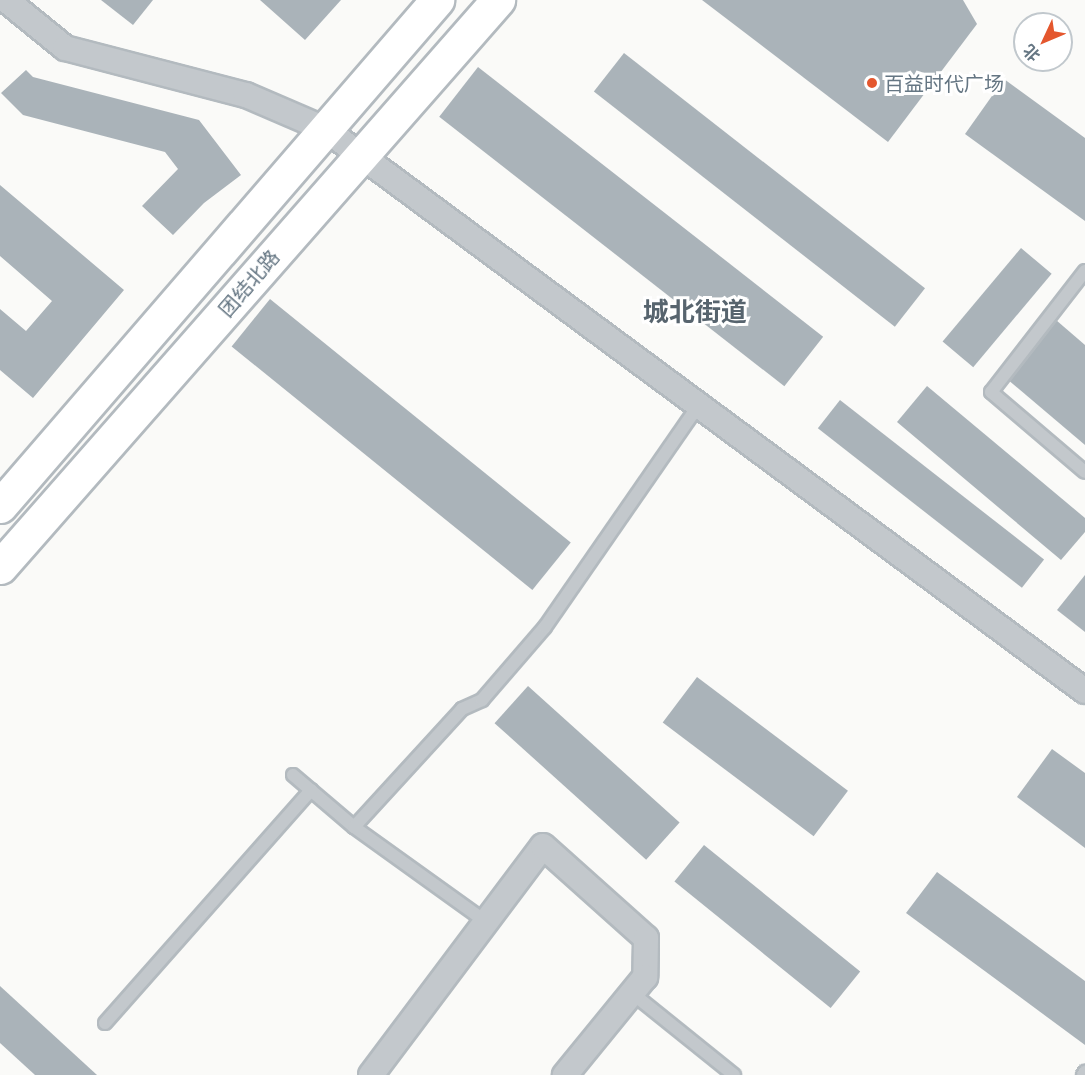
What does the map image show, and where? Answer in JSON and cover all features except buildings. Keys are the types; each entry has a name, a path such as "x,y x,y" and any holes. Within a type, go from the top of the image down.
{"main road":[{"path":"0,506 437,0"},
{"name":"团结北路","path":"0,567 498,0"}],"street":[{"path":"6,0 65,48 246,94 325,129 1085,691"},
{"path":"371,1075 543,846 646,938 645,977 565,1075"}],"lane":[{"path":"1085,271 991,392 1085,472"},
{"path":"354,827 462,709 482,700 544,627 699,405"},
{"path":"294,775 354,827 485,921"},
{"path":"105,1023 311,790"},
{"path":"632,993 734,1075"}],"place":[{"name":"百益时代广场","path":"872,83"}],"district":[{"name":"城北街道","path":"695,311"}]}
